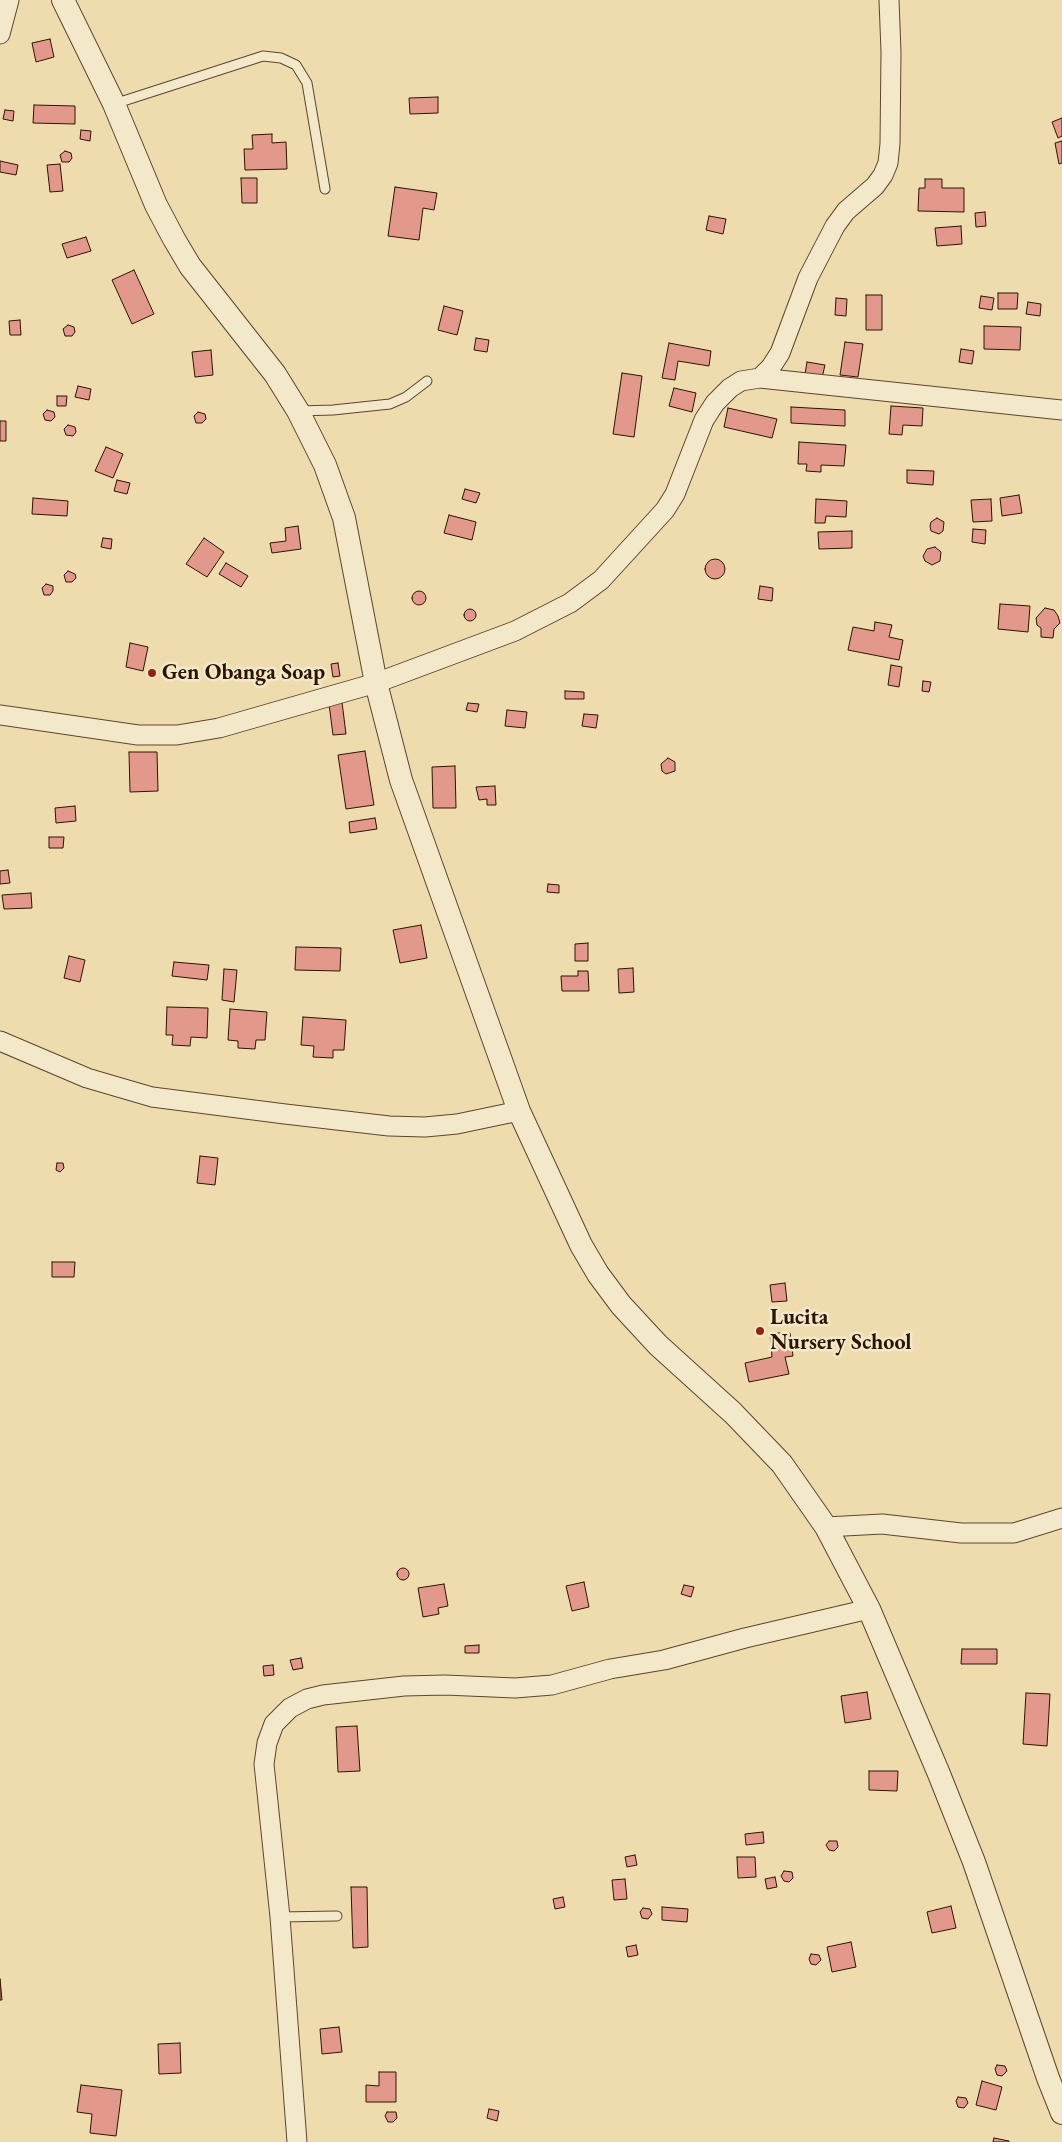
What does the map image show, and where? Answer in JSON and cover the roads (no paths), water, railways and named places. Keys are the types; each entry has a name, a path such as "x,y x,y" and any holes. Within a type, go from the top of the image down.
{"street":[{"path":"0,34 9,0"},
{"path":"63,0 114,104 156,205 174,239 190,266 275,374 298,411 325,465 344,518 376,683 402,780 519,1111 581,1245 598,1274 621,1305 658,1346 733,1413 782,1464 826,1527 869,1608 974,1862 1048,2078 1062,2113"},
{"path":"760,378 771,367 780,353 808,278 835,226 846,211 875,186 883,176 888,163 891,52 888,0"},
{"path":"0,715 138,735 177,736 228,726 376,683 515,631 570,603 601,580 665,510 675,494 704,420 715,403 730,388 741,381 760,378 1062,410"},
{"path":"0,1041 87,1078 152,1097 314,1117 425,1127 457,1124 519,1111"},
{"path":"826,1527 882,1524 961,1533 1014,1533 1062,1518"},
{"path":"296,2142 280,1917 264,1764 267,1743 274,1724 290,1708 307,1699 323,1695 404,1686 445,1684 515,1688 552,1685 616,1667 664,1660 869,1608"}],"lane":[{"path":"114,104 263,56 281,58 296,65 307,83 325,189"},
{"path":"298,411 333,410 390,404 406,397 427,381"},
{"path":"280,1917 336,1916"}],"place":[{"name":"Gen Obanga Soap","path":"152,673"},
{"name":"Lucita Nursery School","path":"760,1331"}]}
